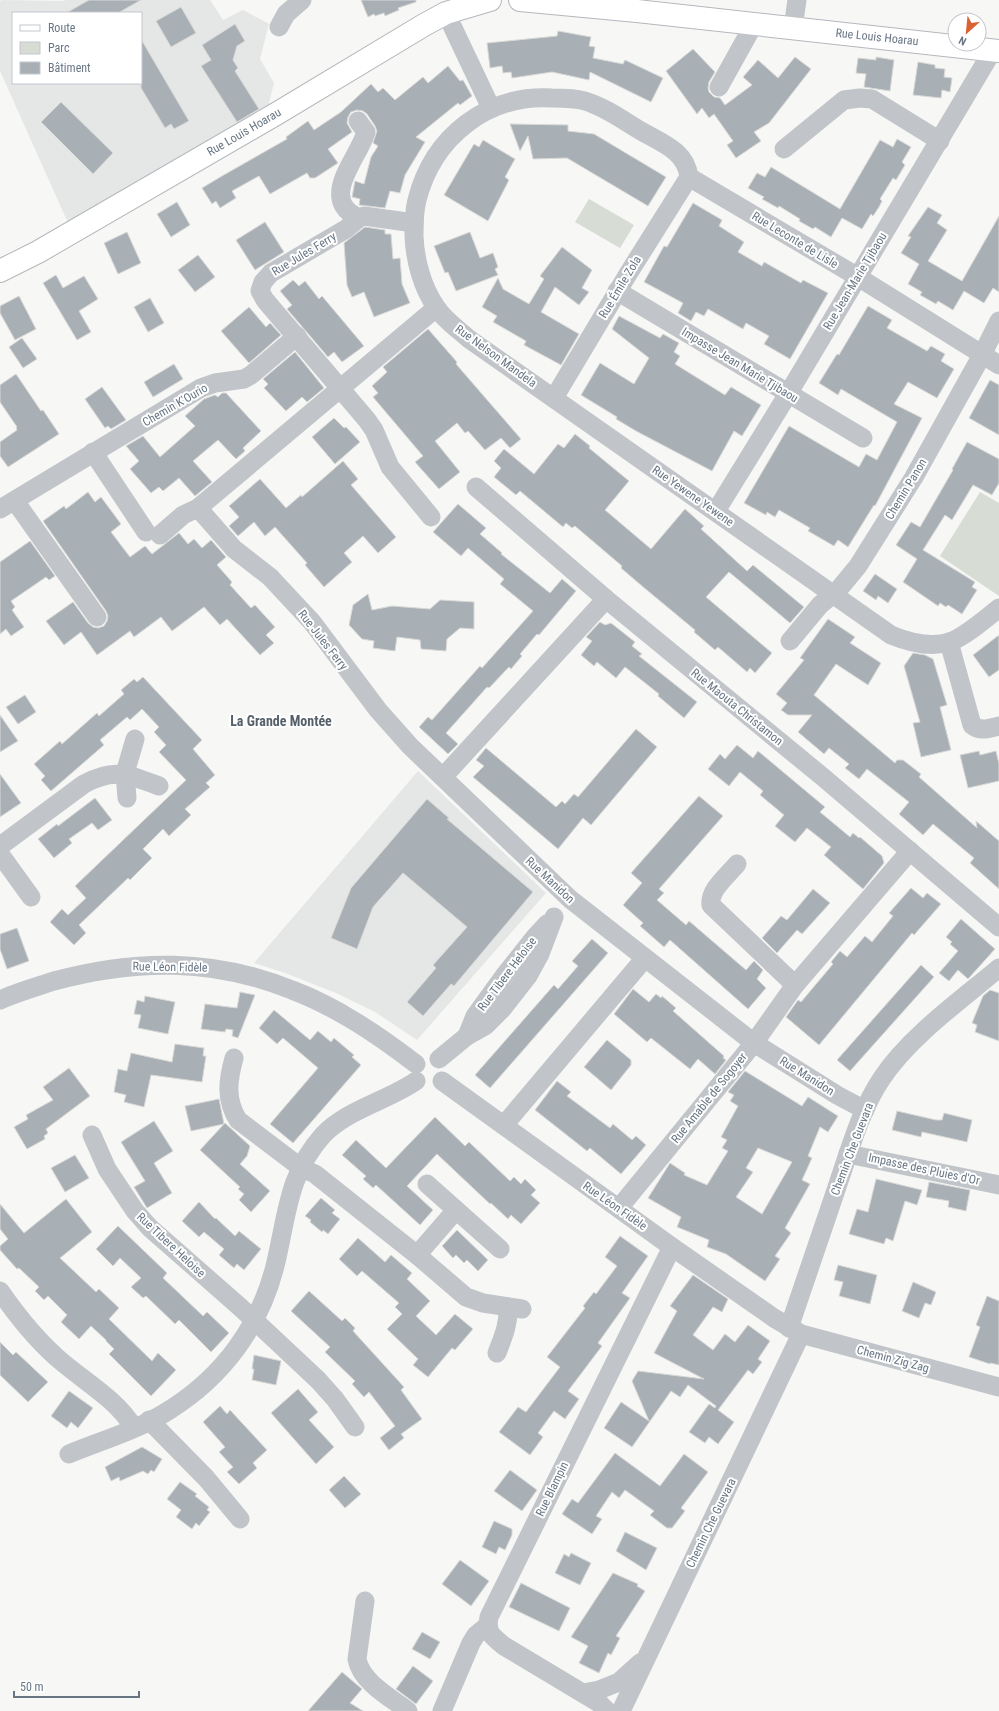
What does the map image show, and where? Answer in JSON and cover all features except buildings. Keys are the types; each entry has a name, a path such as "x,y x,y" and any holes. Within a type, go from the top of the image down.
{"main road":[{"name":"Rue Louis Hoarau","path":"0,271 44,248 276,114 417,29 446,13 490,0"},
{"name":"Rue Louis Hoarau","path":"520,0 996,50"}],"street":[{"path":"279,27 286,14 302,0"},
{"path":"793,28 797,0"},
{"path":"446,13 491,108"},
{"path":"719,87 754,24"},
{"name":"Rue Jean-Marie Tjibaou","path":"716,511 996,50"},
{"name":"Rue Nelson Mandela","path":"554,398 469,339 436,308 420,274 414,250 414,223 416,201 423,178 437,154 450,138 461,128 478,115 491,108 518,100 540,97 568,99 586,102 601,108 671,148 685,161 689,177"},
{"path":"784,149 844,100 860,98 872,99 940,141"},
{"path":"358,121 366,132 343,179 341,197 350,213 359,218 364,216 414,223"},
{"name":"Rue Leconte de Lisle","path":"689,177 858,277 999,365"},
{"name":"Rue Émile Zola","path":"554,398 617,291 689,177"},
{"name":"Rue Jules Ferry","path":"359,218 346,229 271,273 263,282 260,291 265,300 341,388 374,430 390,467 431,517"},
{"name":"Impasse Jean Marie Tjibaou","path":"617,291 863,438"},
{"path":"94,452 153,533 198,508 436,308"},
{"name":"Chemin Panon","path":"790,641 820,605 838,589 858,566 877,537 914,477 999,322"},
{"name":"Chemin K'Ourio","path":"97,617 7,505 201,388 215,383 244,379 251,375 297,336"},
{"name":"Rue Yewene Yewene","path":"554,398 891,635 905,641 921,643 949,642"},
{"name":"Rue Maouta Christamon","path":"476,486 606,599 824,778 999,927"},
{"name":"Rue Jules Ferry","path":"198,508 234,549 270,577 312,622 378,710 410,746 442,777"},
{"path":"442,777 606,599"},
{"path":"999,608 949,642 972,725 980,730 999,726"},
{"path":"127,798 125,773 135,739"},
{"path":"0,846 84,784 96,777 108,774 125,773 159,786"},
{"name":"Rue Manidon","path":"442,777 570,899 754,1043 865,1110"},
{"name":"Rue Amable de Sogoyer","path":"618,1208 754,1043 795,985 910,851"},
{"path":"0,854 31,897"},
{"path":"736,864 712,893 710,899 711,905 795,985"},
{"name":"Rue Tibere Heloise","path":"438,1059 467,1036 475,1016 504,976 535,937 570,899"},
{"path":"504,1125 645,958"},
{"name":"Rue Léon Fidèle","path":"0,1000 18,991 80,974 123,966 197,966 245,975 292,990 338,1012 384,1040 416,1072"},
{"name":"Chemin Che Guevara","path":"621,1711 795,1331 848,1154 865,1110 881,1078 898,1057 919,1036 999,968"},
{"path":"69,1454 142,1424 171,1410 204,1384 225,1363 242,1341 254,1321 266,1294 275,1267 288,1200 300,1167 319,1141 334,1126 346,1117 405,1088 416,1072 421,1059 427,1057 438,1059 443,1064 445,1070 442,1081 432,1088 421,1085 416,1072"},
{"path":"234,1058 228,1077 229,1094 232,1111 238,1120 300,1167 315,1174 417,1255 466,1297 475,1301 515,1308 509,1316 507,1327 497,1353"},
{"name":"Rue Léon Fidèle","path":"442,1081 618,1208 795,1331"},
{"name":"Rue Tibere Heloise","path":"92,1135 108,1169 135,1211 150,1228 318,1380 335,1399 355,1427"},
{"name":"Impasse des Pluies d'Or","path":"848,1154 999,1185"},
{"path":"427,1184 500,1249"},
{"path":"417,1255 456,1210"},
{"name":"Rue Blampin","path":"487,1626 489,1617 672,1246"},
{"path":"0,1291 33,1334 62,1362 117,1406 128,1417 142,1424 206,1478 240,1519"},
{"name":"Chemin Zig Zag","path":"795,1331 999,1387"},
{"path":"365,1601 357,1659 359,1667 368,1680 408,1711"},
{"path":"442,1711 476,1635 487,1626 492,1636 504,1646 599,1703 607,1711"},
{"path":"583,1693 599,1690 619,1682 646,1658"}],"shaded area":[{"path":"2,0 210,0 223,20 243,10 269,24 260,59 274,83 268,107 69,225 0,71 0,1"},
{"path":"418,771 546,893 417,1040 375,1012 336,993 285,973 254,963"}],"green space":[{"path":"589,199 634,225 620,248 575,222"},
{"path":"980,492 999,503 999,596 940,556"}],"district":[{"name":"La Grande Montée","path":"281,721"}]}
